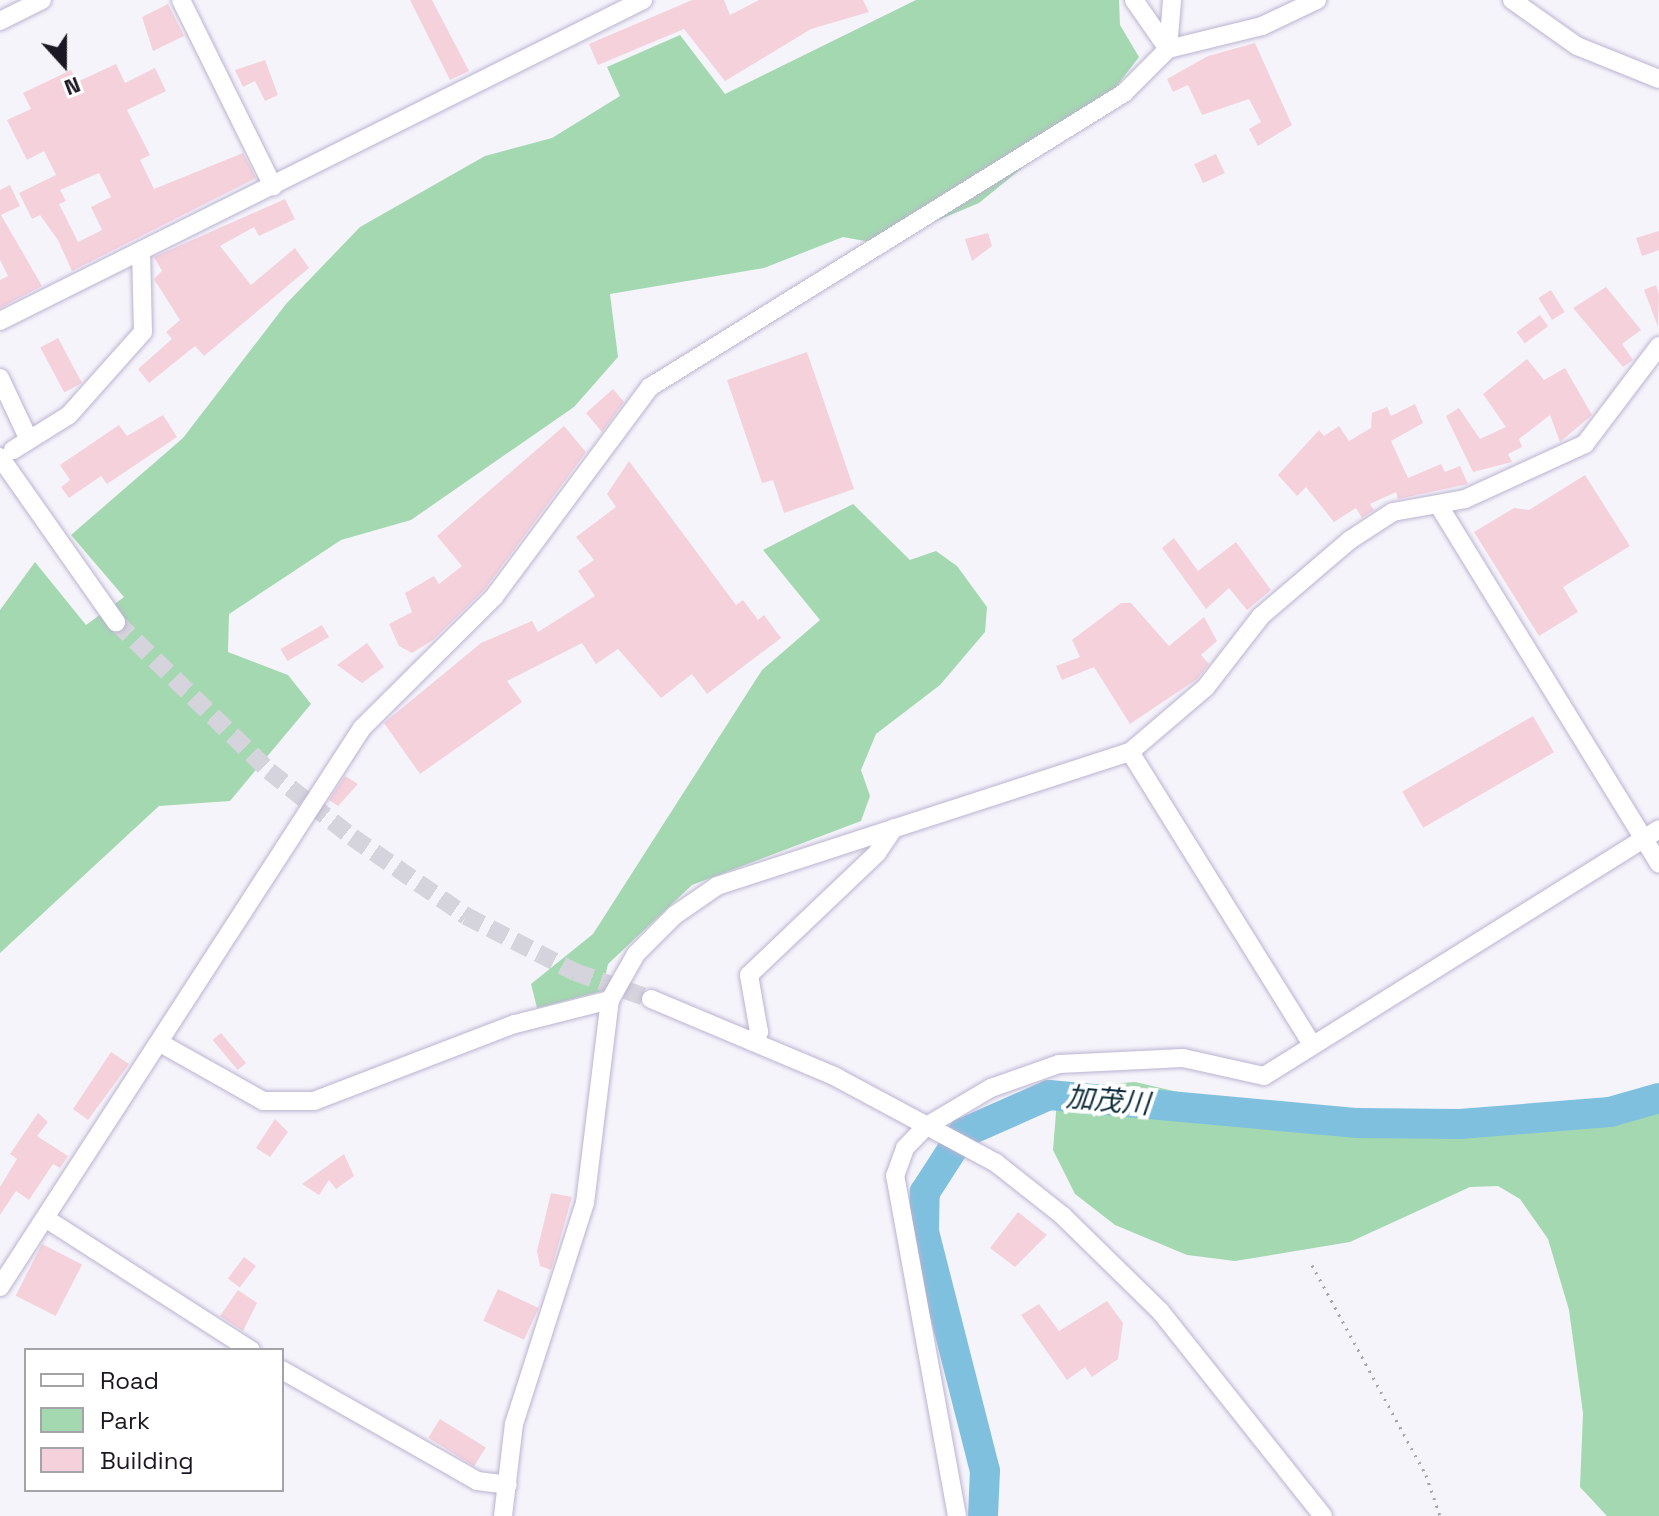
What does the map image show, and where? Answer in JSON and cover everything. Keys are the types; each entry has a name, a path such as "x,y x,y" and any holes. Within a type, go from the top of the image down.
{"street":[{"path":"0,21 42,0"},
{"path":"181,0 273,186"},
{"path":"0,321 273,186 599,8 643,0"},
{"path":"1134,0 1168,49"},
{"path":"1168,49 1172,0"},
{"path":"0,1287 162,1044 362,728 494,597 650,387 1059,140 1124,93 1168,49 1262,26 1317,0"},
{"path":"1512,0 1577,46 1659,79"},
{"path":"14,449 69,415 143,332 141,252"},
{"path":"503,1516 514,1424 585,1203 610,1000 636,954 717,886 1130,752 1206,687 1261,616 1350,540 1393,512 1439,506 1585,444 1659,346"},
{"path":"0,378 14,449 116,622"},
{"path":"1439,506 1640,842 1659,864"},
{"path":"1130,752 1311,1043"},
{"path":"753,1042 759,1032 749,975 894,828"},
{"path":"957,1516 895,1176 905,1148 933,1123 991,1088 1059,1064 1183,1058 1264,1076 1311,1043 1659,829"},
{"path":"651,999 933,1123 996,1163 1063,1216 1160,1311 1323,1516"},
{"path":"162,1044 263,1101 314,1101 515,1024 610,1000"},
{"path":"45,1218 248,1348"},
{"path":"284,1371 477,1481 508,1485"}],"path":[{"path":"1312,1265 1426,1475 1440,1516"}],"green space":[{"path":"916,0 1119,0 1120,25 1139,57 1106,100 979,203 881,244 843,237 764,268 610,294 618,357 574,407 411,520 341,540 229,614 228,652 288,675 311,704 230,801 159,806 0,953 0,610 35,562 86,625 124,597 71,535 183,438 286,304 360,227 485,156 552,138 620,96 607,67 680,35 725,94"},
{"path":"853,504 910,560 936,551 957,566 987,607 985,632 940,685 876,734 861,770 870,796 861,821 692,885 608,964 602,991 537,1008 531,984 593,934 762,670 820,620 763,550"},
{"path":"1135,1082 1347,1131 1546,1128 1659,1111 1659,1516 1607,1516 1580,1487 1583,1413 1569,1310 1548,1239 1520,1199 1498,1186 1470,1187 1350,1242 1235,1261 1187,1255 1115,1225 1075,1194 1053,1150 1057,1100 1078,1086"}],"building":[{"path":"410,0 432,0 469,71 450,80"},
{"path":"692,0 724,0 730,15 759,0 863,0 869,12 811,29 725,81 684,29 598,65 589,44"},
{"path":"168,4 184,36 153,51 142,17"},
{"path":"1255,43 1292,125 1258,146 1249,129 1261,122 1249,99 1202,115 1188,85 1173,92 1167,79 1208,56"},
{"path":"265,60 278,95 265,101 255,81 243,87 235,70"},
{"path":"116,64 125,83 155,68 166,91 127,110 150,155 140,160 154,189 243,153 256,178 72,271 58,240 40,215 32,219 19,193 56,175 44,151 27,160 7,120 31,109 23,93 71,70 77,82","holes":["99,173 111,197 91,207 102,230 78,242 59,204 66,201 60,190"]},
{"path":"1216,154 1225,173 1203,183 1194,164"},
{"path":"10,185 20,206 1,215 42,286 0,308 0,280 8,276 0,260 0,190"},
{"path":"285,199 295,219 259,236 254,227 220,246 251,285 295,248 309,268 204,356 195,346 149,383 138,369 172,339 166,332 180,320 154,279 162,271 154,257"},
{"path":"1659,231 1659,250 1642,256 1636,238"},
{"path":"988,233 992,246 972,261 965,239"},
{"path":"1656,285 1659,294 1658,327 1644,290"},
{"path":"1606,287 1641,330 1622,344 1633,360 1623,367 1573,308"},
{"path":"1551,290 1565,312 1552,320 1538,298"},
{"path":"1540,315 1548,326 1525,343 1517,332"},
{"path":"58,338 82,383 64,392 40,347"},
{"path":"807,352 854,489 784,513 773,480 762,483 727,380"},
{"path":"1527,359 1544,380 1565,368 1592,415 1560,442 1550,415 1519,439 1522,447 1508,454 1512,462 1473,472 1446,416 1459,408 1480,439 1506,427 1483,394"},
{"path":"613,389 624,402 602,432 586,413"},
{"path":"1415,404 1423,423 1391,441 1408,478 1441,464 1445,472 1460,466 1468,484 1398,499 1396,492 1370,504 1374,510 1362,518 1356,508 1334,522 1306,487 1297,496 1278,475 1319,430 1324,436 1339,426 1349,441 1371,428 1372,413 1387,407 1391,416"},
{"path":"163,415 177,437 107,484 101,476 69,498 61,487 70,480 60,465 119,425 127,436"},
{"path":"564,426 586,452 485,589 433,640 412,653 399,646 389,624 412,612 405,593 434,576 439,584 462,566 437,536"},
{"path":"629,461 736,605 743,600 758,620 764,615 781,638 707,694 692,674 661,698 618,649 596,664 582,643 507,681 522,702 420,774 384,723 481,643 532,621 538,632 595,596 578,571 594,560 576,537 616,507 607,494"},
{"path":"1585,475 1630,546 1563,587 1578,612 1539,636 1474,532 1514,508 1529,510"},
{"path":"1174,538 1198,571 1236,542 1271,590 1247,610 1229,588 1206,609 1162,548"},
{"path":"1121,603 1131,603 1169,646 1204,617 1217,641 1201,655 1209,664 1197,679 1130,724 1094,667 1062,680 1056,666 1080,657 1072,640"},
{"path":"322,625 329,637 287,661 280,649"},
{"path":"367,643 384,667 362,683 337,665"},
{"path":"1533,716 1554,752 1423,828 1402,792"},
{"path":"345,776 358,784 338,806 329,800"},
{"path":"221,1033 246,1063 238,1070 213,1040"},
{"path":"111,1052 129,1064 88,1120 73,1109"},
{"path":"38,1113 48,1122 37,1136 68,1156 60,1168 53,1164 29,1200 16,1191 0,1215 0,1187 17,1159 10,1154"},
{"path":"275,1119 288,1132 270,1157 256,1148"},
{"path":"344,1154 354,1176 336,1189 329,1180 319,1195 302,1184"},
{"path":"551,1193 572,1197 551,1270 540,1266 537,1251"},
{"path":"1018,1212 1047,1235 1015,1267 990,1248"},
{"path":"42,1244 82,1264 56,1316 16,1296"},
{"path":"244,1257 256,1266 240,1288 228,1279"},
{"path":"498,1289 539,1308 524,1340 483,1321"},
{"path":"238,1290 257,1303 243,1331 220,1316"},
{"path":"1107,1301 1123,1323 1118,1359 1092,1377 1085,1367 1067,1380 1021,1315 1039,1304 1059,1331"},
{"path":"440,1419 486,1448 474,1466 428,1438"}],"waterway":[{"name":"加茂川","path":"983,1516 985,1471 924,1231 925,1192 963,1133 1049,1095 1358,1123 1460,1124 1610,1112 1659,1098"}],"tunnel":[{"path":"116,622 269,771 352,837 466,916 575,972 651,999"}]}
